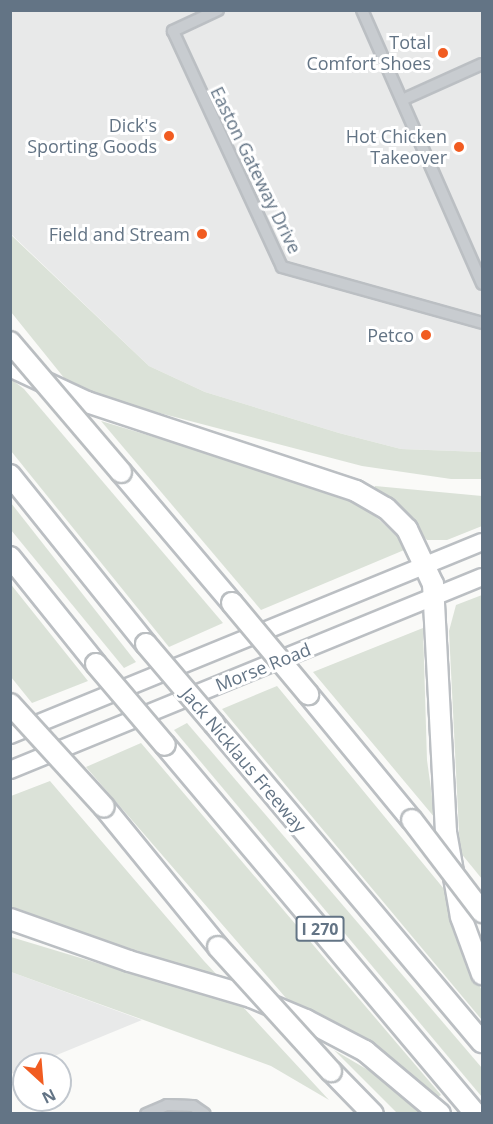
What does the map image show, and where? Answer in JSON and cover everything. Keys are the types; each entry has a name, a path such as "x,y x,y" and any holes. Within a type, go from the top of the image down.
{"highway":[{"path":"10,342 308,694 412,820 483,912"},
{"path":"10,366 87,402 357,491 398,518 415,541 426,566 434,597 446,832 460,917 483,974"},
{"name":"Jack Nicklaus Freeway","path":"10,475 146,644 483,1042"},
{"name":"I 270","path":"10,556 96,664 476,1113"},
{"path":"10,704 104,807 218,947 331,1071 373,1113"},
{"path":"10,919 129,961 252,997 306,1020 364,1051 440,1113"}],"main road":[{"name":"Morse Road","path":"10,735 483,542"},
{"name":"Morse Road","path":"10,770 483,577"}],"street":[{"name":"Easton Gateway Drive","path":"218,10 173,31 282,267 483,323"},
{"path":"362,10 482,277"},
{"path":"402,100 483,64"},
{"path":"146,1113 167,1105 194,1106 205,1113"}],"shaded area":[{"path":"10,11 482,11 482,452 401,449 339,433 205,392 149,366 11,234"},
{"path":"10,234 149,366 205,392 339,433 401,449 482,452 482,479 451,479 362,466 148,410 69,384 11,312"},
{"path":"11,379 24,389 223,623 169,647 11,451"},
{"path":"101,421 337,492 370,511 409,548 261,610"},
{"path":"375,486 482,496 482,526 447,540 427,540 373,491"},
{"path":"11,503 136,662 124,668 11,530"},
{"path":"11,584 88,681 32,703 11,677"},
{"path":"482,595 482,879 460,852 449,631 456,605"},
{"path":"423,628 427,760 435,818 313,672"},
{"path":"277,686 444,889 458,937 482,991 482,1020 222,709"},
{"path":"187,723 482,1068 482,1097 174,730"},
{"path":"141,743 441,1095 435,1099 349,1033 292,1005 86,767"},
{"path":"50,781 218,976 11,911 11,796"},
{"path":"11,937 243,1007 329,1100 271,1066 11,972"},
{"path":"11,972 142,1020 64,1052 12,1052 11,1074"},
{"path":"334,1050 368,1070 425,1113 397,1113"}],"place":[{"name":"Total Comfort Shoes","path":"443,53"},
{"name":"Dick's Sporting Goods","path":"169,136"},
{"name":"Hot Chicken Takeover","path":"459,147"},
{"name":"Field and Stream","path":"202,234"},
{"name":"Petco","path":"426,335"}]}
